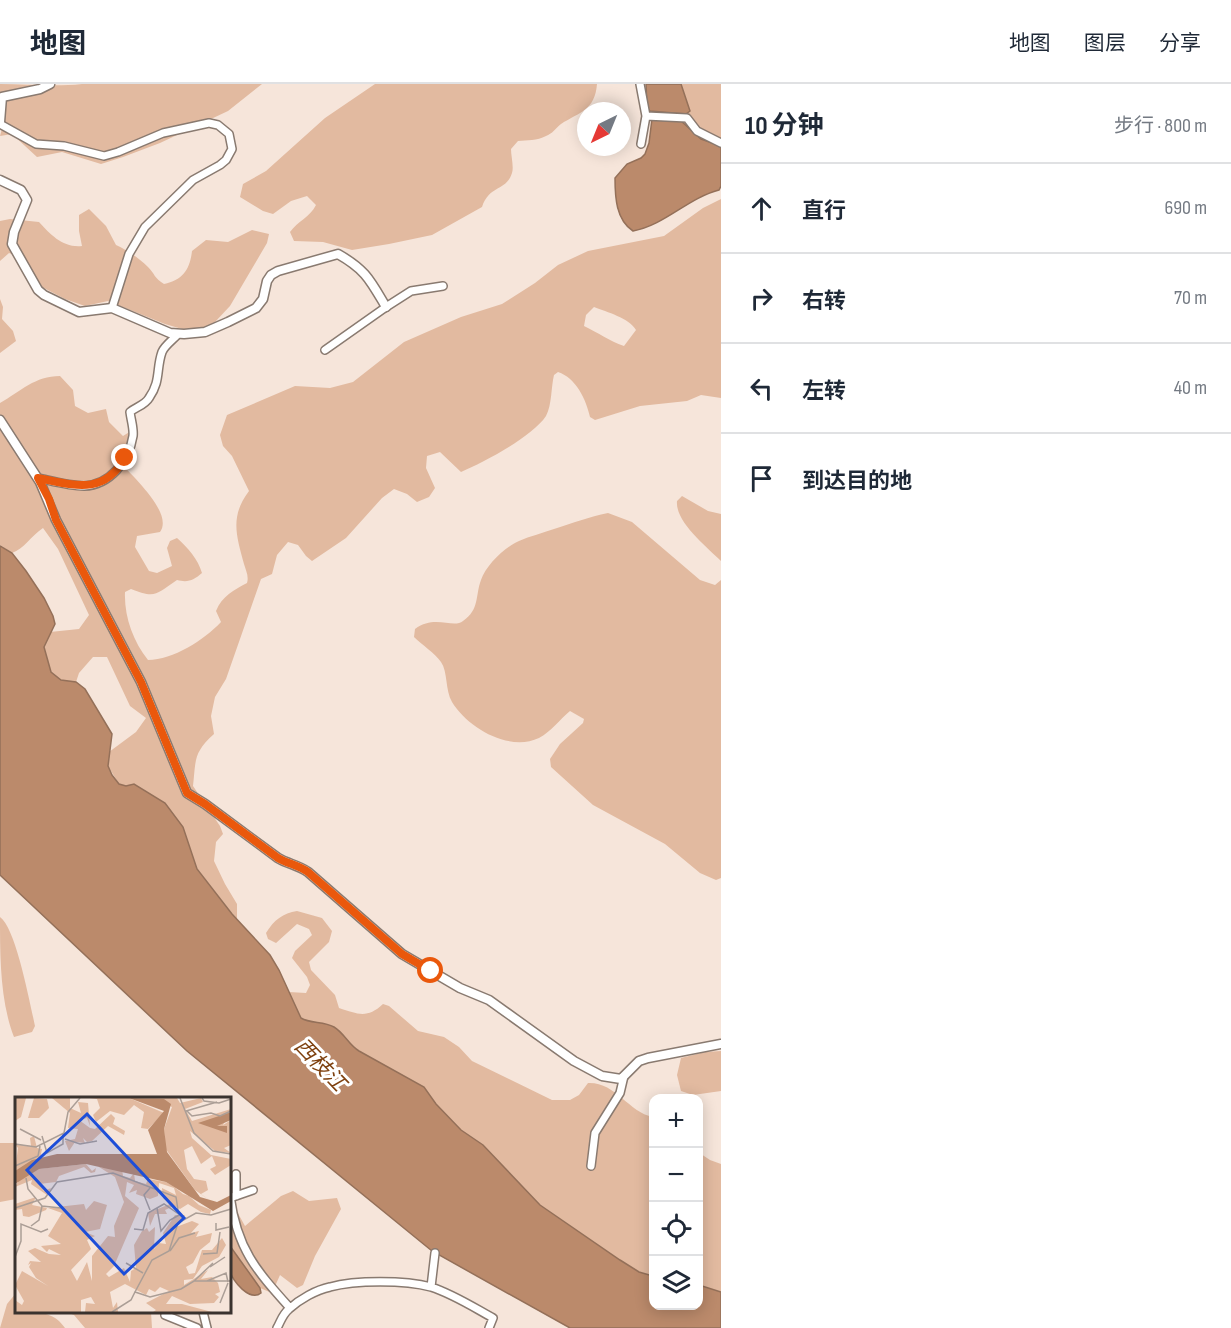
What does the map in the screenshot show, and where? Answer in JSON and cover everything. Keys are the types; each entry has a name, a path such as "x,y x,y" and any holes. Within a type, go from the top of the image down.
{"street":[{"path":"50,84 40,89 1,98 0,123 36,144 64,146 104,156 163,133 197,124 218,125 229,134 232,149 226,160 194,180 145,227 129,254 112,308"},
{"path":"640,84 646,116 641,144"},
{"path":"646,116 687,118 697,131 721,142"},
{"path":"0,180 21,190 27,201 14,232 12,244 38,290 79,312 112,308 170,333 205,332 256,308 263,299 267,281 271,275 338,254 362,269 386,307"},
{"path":"325,350 411,291 443,286"},
{"path":"38,478 83,486 99,484 118,471 133,435 130,412 147,401 152,393 158,381 161,354 178,334"},
{"path":"0,420 38,478 49,499 56,520 141,682 187,793 278,858 308,872 402,954 460,988 489,1000 574,1061 602,1076 621,1079 639,1061 721,1044"},
{"path":"591,1166 595,1133 620,1093 624,1076"},
{"path":"236,1174 232,1197 246,1253 266,1282 290,1308"},
{"path":"232,1197 252,1190"},
{"path":"431,1287 435,1253"},
{"path":"277,1328 280,1319 290,1308 316,1292 331,1286 378,1282 431,1287 493,1318 489,1328"},
{"path":"203,1313 207,1328"},
{"path":"165,1315 197,1328"}],"shaded area":[{"path":"0,84 262,84 228,111 160,143 101,164 62,152 37,157 12,134 0,136 6,114"},
{"path":"375,84 597,84 592,102 577,102 577,115 543,138 518,141 511,149 513,171 509,179 489,195 482,207 432,235 352,250 323,242 294,241 290,232 311,213 316,205 307,196 291,201 273,214 263,211 240,197 243,184 266,171 325,118"},
{"path":"681,84 721,84 721,146 701,139 684,123 686,114 690,111"},
{"path":"721,199 721,398 701,395 687,401 640,406 595,420 590,417 583,396 575,384 558,372 554,375 546,416 519,440 461,472 440,452 427,456 426,468 435,488 429,497 417,502 407,494 394,489 382,498 346,538 312,561 298,545 288,542 277,555 272,574 261,579 226,679 215,697 211,716 214,734 199,752 195,763 193,786 223,834 216,842 214,861 237,904 237,920 197,869 190,849 165,803 134,784 126,786 119,784 108,766 109,752 136,732 146,718 130,706 107,657 93,657 79,673 76,682 61,680 51,672 44,647 50,632 79,629 89,615 58,549 43,528 20,549 12,553 0,545 0,403 36,381 60,376 73,390 75,406 88,413 106,409 109,422 123,436 131,431 120,462 156,505 163,524 160,532 137,536 135,547 149,571 157,573 172,566 167,548 170,541 177,538 192,554 202,573 191,580 177,580 156,594 146,594 131,589 125,592 128,619 143,653 148,660 168,657 188,648 214,629 221,622 216,611 222,601 247,583 236,526 239,509 249,491 232,456 223,446 220,435 227,415 295,386 330,388 353,382 404,342 461,317 502,304 558,265 588,251 664,236 703,208","holes":["594,307 611,313 633,326 636,330 624,346 584,326 586,315"]},
{"path":"89,209 106,226 116,245 141,260 164,284 181,277 187,268 192,251 206,240 228,242 252,230 269,234 267,243 230,306 215,322 204,329 182,329 108,301 85,306 65,299 42,287 26,260 9,253 0,261 0,221 10,219 39,222 63,243 82,246 79,215"},
{"path":"0,299 3,307 2,319 13,331 16,341 0,353"},
{"path":"682,496 708,511 721,514 721,561 686,526 678,509 677,501"},
{"path":"608,513 632,522 700,580 715,585 721,580 721,878 716,880 700,873 665,844 593,805 551,767 550,759 560,744 583,723 584,719 570,711 544,735 527,742 503,740 490,735 468,721 459,712 448,692 445,671 441,662 414,637 415,629 422,625 436,622 454,624 463,621 475,607 483,574 497,557 514,544 532,536"},
{"path":"297,911 322,918 332,931 329,942 309,962 311,970 335,995 339,1008 362,1014 372,1012 383,1004 389,1006 418,1031 444,1037 459,1047 472,1061 552,1100 570,1100 579,1095 588,1083 598,1084 649,1116 649,1275 639,1272 620,1260 540,1205 483,1145 461,1130 436,1104 424,1087 351,1046 342,1034 319,1022 308,1022 301,1018 289,992 306,993 310,985 307,977 292,958 295,951 312,935 309,929 297,924 276,943 268,939 266,933 272,924 287,913"},
{"path":"0,917 12,936 17,951 35,1026 32,1032 14,1037 3,994"},
{"path":"721,1051 721,1091 690,1094 681,1091 677,1075 681,1058"},
{"path":"0,1143 15,1143 15,1199 0,1202"},
{"path":"703,1155 721,1164 721,1292 703,1286"},
{"path":"293,1191 309,1201 337,1198 341,1209 315,1256 303,1285 297,1288 280,1275 272,1293 260,1288 231,1247 231,1201 245,1226 281,1196"},
{"path":"15,1294 15,1313 49,1315 65,1328 0,1328 7,1304"},
{"path":"69,1313 151,1313 152,1328 85,1328 74,1315"}],"water":[{"path":"646,84 681,84 690,111 686,114 650,111 647,108"},
{"path":"652,119 680,120 701,139 721,146 721,186 719,190 697,199 656,223 633,231 623,221 620,214 616,200 615,178 627,164 645,154"},
{"name":"西枝江","path":"0,546 12,553 26,571 53,616 55,624 44,647 51,672 61,680 76,682 85,689 112,734 108,766 112,775 119,784 126,786 134,784 165,803 183,827 197,869 232,914 270,955 301,1018 334,1027 359,1051 424,1087 436,1104 461,1130 483,1145 540,1205 620,1260 639,1272 649,1275 649,1310 703,1310 703,1286 721,1292 721,1328 570,1328 432,1251 187,1051 0,875"},
{"path":"231,1247 260,1288 261,1293 252,1295 247,1293 231,1275"}],"route":[{"path":"125,458 118,471 99,484 83,486 38,478 49,499 56,520 141,682 187,793 278,858 308,872 402,954 431,971"}]}
